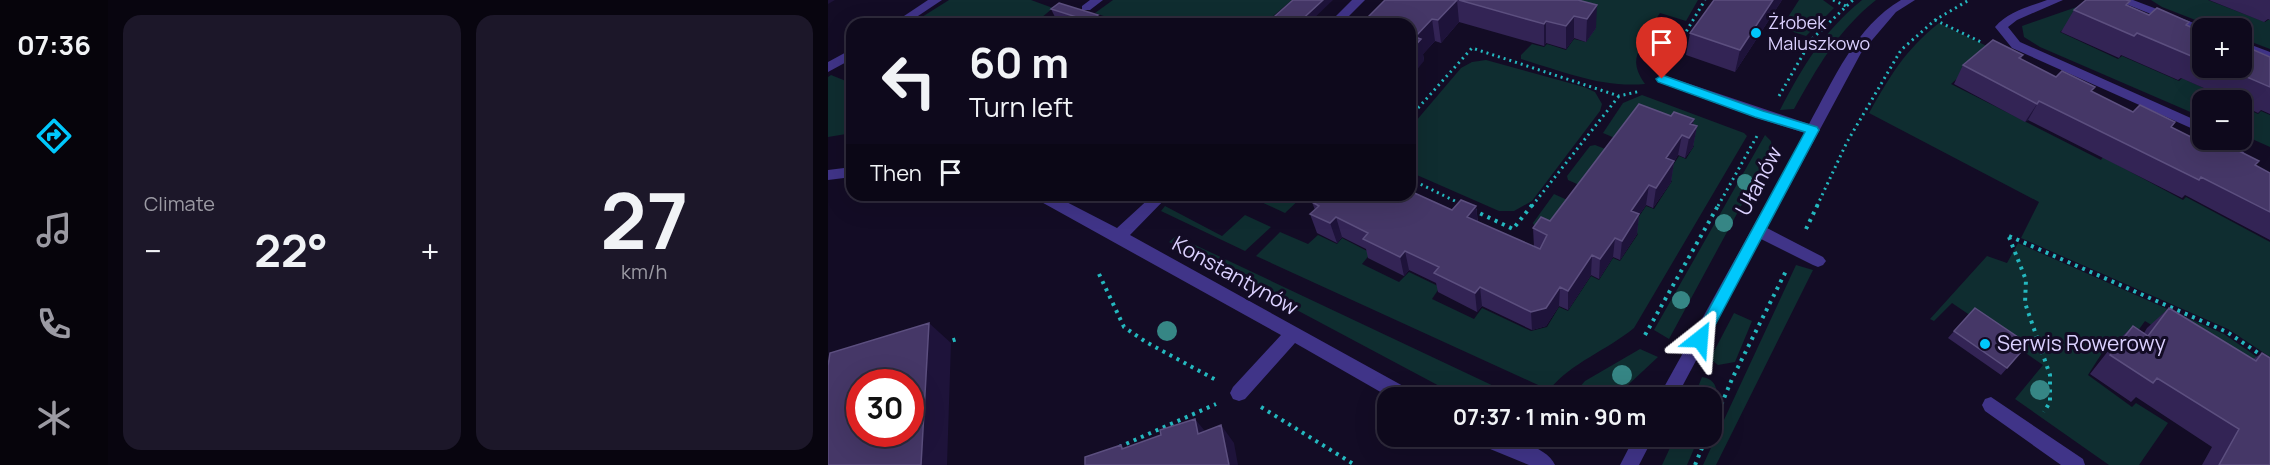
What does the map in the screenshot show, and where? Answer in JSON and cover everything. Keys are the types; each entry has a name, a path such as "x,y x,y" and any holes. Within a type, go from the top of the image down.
{"street":[{"path":"908,18 936,0"},
{"path":"1086,8 1097,0"},
{"path":"1340,18 1359,0"},
{"name":"Ułanów","path":"1673,387 1856,51 1892,10 1909,0"},
{"path":"2058,0 2013,17 2001,27 2016,45 2192,124"},
{"path":"2122,0 2192,26"},
{"path":"2252,49 2270,56"},
{"path":"828,68 846,56"},
{"path":"1662,79 1812,130"},
{"path":"2234,150 2242,158"},
{"path":"828,175 846,173"},
{"name":"Konstantynów","path":"1052,201 1388,387"},
{"path":"1119,236 1156,201"},
{"path":"1758,231 1818,261"},
{"path":"1239,393 1293,334"},
{"path":"1991,405 2076,465"},
{"path":"1509,447 1546,465"},
{"path":"1629,465 1639,447"}],"path":[{"path":"1673,53 1705,0"},
{"path":"1833,0 1846,6"},
{"path":"1767,116 1812,39 1853,0"},
{"path":"1722,403 1847,142 1901,50 1935,20 1968,0"},
{"path":"1688,28 1696,31"},
{"path":"1416,110 1473,48 1618,96 1643,90"},
{"path":"1472,209 1513,229 1618,96"},
{"path":"1645,335 1758,134 1748,130"},
{"path":"1416,182 1462,204"},
{"path":"2031,434 2050,402 2050,375 2025,303 2026,280 2009,236 2227,332 2270,361"},
{"path":"1099,274 1124,327 1146,342 1239,393 1355,465"},
{"path":"939,345 960,338"},
{"path":"1111,451 1239,393"},
{"path":"1695,465 1702,447"}],"green space":[{"path":"949,0 1031,0 1053,8 1041,18 920,18"},
{"path":"1113,0 1292,0 1271,18 1109,18 1095,13"},
{"path":"1506,0 1698,0 1686,21 1660,13 1647,32 1649,33 1636,58 1637,70 1645,84 1629,85 1582,78 1521,59 1521,55 1532,44 1544,47 1547,44 1566,50 1574,39 1586,42 1596,27"},
{"path":"1799,0 1823,0 1834,8 1806,36 1781,28"},
{"path":"1862,0 1876,0 1839,37 1820,64 1794,109 1780,110 1815,50 1836,24"},
{"path":"2151,0 2208,0 2265,22 2270,20 2270,49 2252,42 2252,18 2192,19 2162,7"},
{"path":"2091,2 2093,3 2060,32 2118,59 2122,56 2179,81 2182,78 2208,90 2192,90 2192,113 2040,47 2024,37 2022,26"},
{"path":"1939,23 1991,48 1951,84 2101,160 2103,157 2183,200 2186,197 2270,242 2270,357 2228,329 2021,238 2039,202 1869,113 1899,64"},
{"path":"1486,60 1584,87 1595,92 1602,104 1600,111 1532,201 1514,211 1499,211 1416,175 1416,121 1461,68 1472,62"},
{"path":"831,75 846,81 846,134 828,137 828,77"},
{"path":"1642,95 1747,136 1634,328 1579,364 1552,387 1542,387 1256,256 1280,232 1308,244 1318,235 1337,244 1342,238 1371,253 1362,264 1399,282 1409,272 1440,287 1432,299 1474,319 1482,308 1531,331 1547,327 1559,307 1568,311 1591,276 1599,280 1613,258 1620,261 1638,234 1630,230 1646,206 1654,209 1672,181 1665,178 1679,156 1686,159 1694,146 1689,143 1622,141 1603,133 1623,103"},
{"path":"2252,111 2258,114 2261,111 2270,115 2270,147 2252,139"},
{"path":"1765,135 1771,141 1772,149 1669,339 1654,330"},
{"path":"1595,145 1613,152 1586,188 1568,180 1567,176 1590,146"},
{"path":"1554,194 1576,204 1538,233 1533,223"},
{"path":"1259,201 1298,201 1285,213"},
{"path":"1165,206 1222,236 1245,215 1271,227 1245,251 1161,211"},
{"path":"1176,236 1496,387 1441,387 1169,242"},
{"path":"2018,243 2224,334 2270,366 2229,373 2145,321 2124,350 2109,342 2088,375 2132,407 2136,403 2168,423 2139,465 2109,465 2015,399 2043,365 1952,303 1934,321 1930,319 1987,256 2007,263"},
{"path":"1796,265 1813,270 1716,465 1703,465 1711,447 1722,447 1722,424"},
{"path":"1734,313 1752,321 1735,362 1718,365 1710,359"},
{"path":"1640,349 1658,357 1625,387 1580,387 1585,381"},
{"path":"1702,377 1712,381 1716,387 1698,387"},
{"path":"1670,447 1695,447 1687,465 1662,465"}],"building":[{"path":"1293,0 1323,0 1304,18 1273,18"},
{"path":"1385,0 1457,0 1438,20 1432,19 1416,36 1416,18 1367,18"},
{"path":"1459,0 1578,0 1597,5 1587,19 1574,16 1566,26 1546,21 1544,24"},
{"path":"1714,0 1773,0 1740,50 1690,33"},
{"path":"2086,0 2126,0 2130,1 2126,5 2149,15 2157,8 2189,22 2186,25 2192,28 2192,56 2137,33 2134,36 2074,10"},
{"path":"1059,3 1098,15 1094,18 1080,18 1051,9"},
{"path":"1993,40 2023,55 2019,58 2056,77 2062,71 2095,87 2091,91 2133,112 2140,105 2175,122 2171,127 2192,138 2192,150 2237,150 2259,161 2255,165 2270,173 2270,212 2201,177 2199,180 2039,101 2037,104 1963,65"},
{"path":"2252,49 2270,57 2270,87 2249,78 2252,78"},
{"path":"1639,104 1671,116 1674,112 1694,119 1690,124 1697,126 1689,138 1682,135 1666,158 1674,161 1656,188 1649,185 1631,211 1639,214 1622,241 1615,238 1600,259 1592,255 1568,291 1560,287 1546,308 1531,312 1480,287 1475,293 1434,273 1439,267 1405,251 1400,257 1363,239 1368,233 1336,217 1330,223 1310,214 1319,206 1313,201 1416,201 1416,194 1452,210 1461,200 1476,206 1467,217 1540,249 1547,235 1533,228 1541,217 1550,221"},
{"name":"Serwis Rowerowy","path":"1975,308 2028,344 2007,368 1954,331"},
{"path":"2169,308 2256,361 2262,353 2270,358 2270,465 2219,465 2239,429 2157,378 2153,383 2110,355 2133,326 2148,336"},
{"path":"929,323 924,412 924,369 846,369 846,447 922,447 921,465 828,465 830,353"},
{"path":"1195,419 1198,434 1221,425 1229,465 1085,465 1085,457 1121,445 1122,449 1161,435 1160,430"}],"place":[{"name":"Żłobek Maluszkowo","path":"1756,33"},
{"name":"Serwis Rowerowy","path":"1985,344"}],"route":[{"path":"1662,79 1759,114 1812,130 1700,339"}]}
